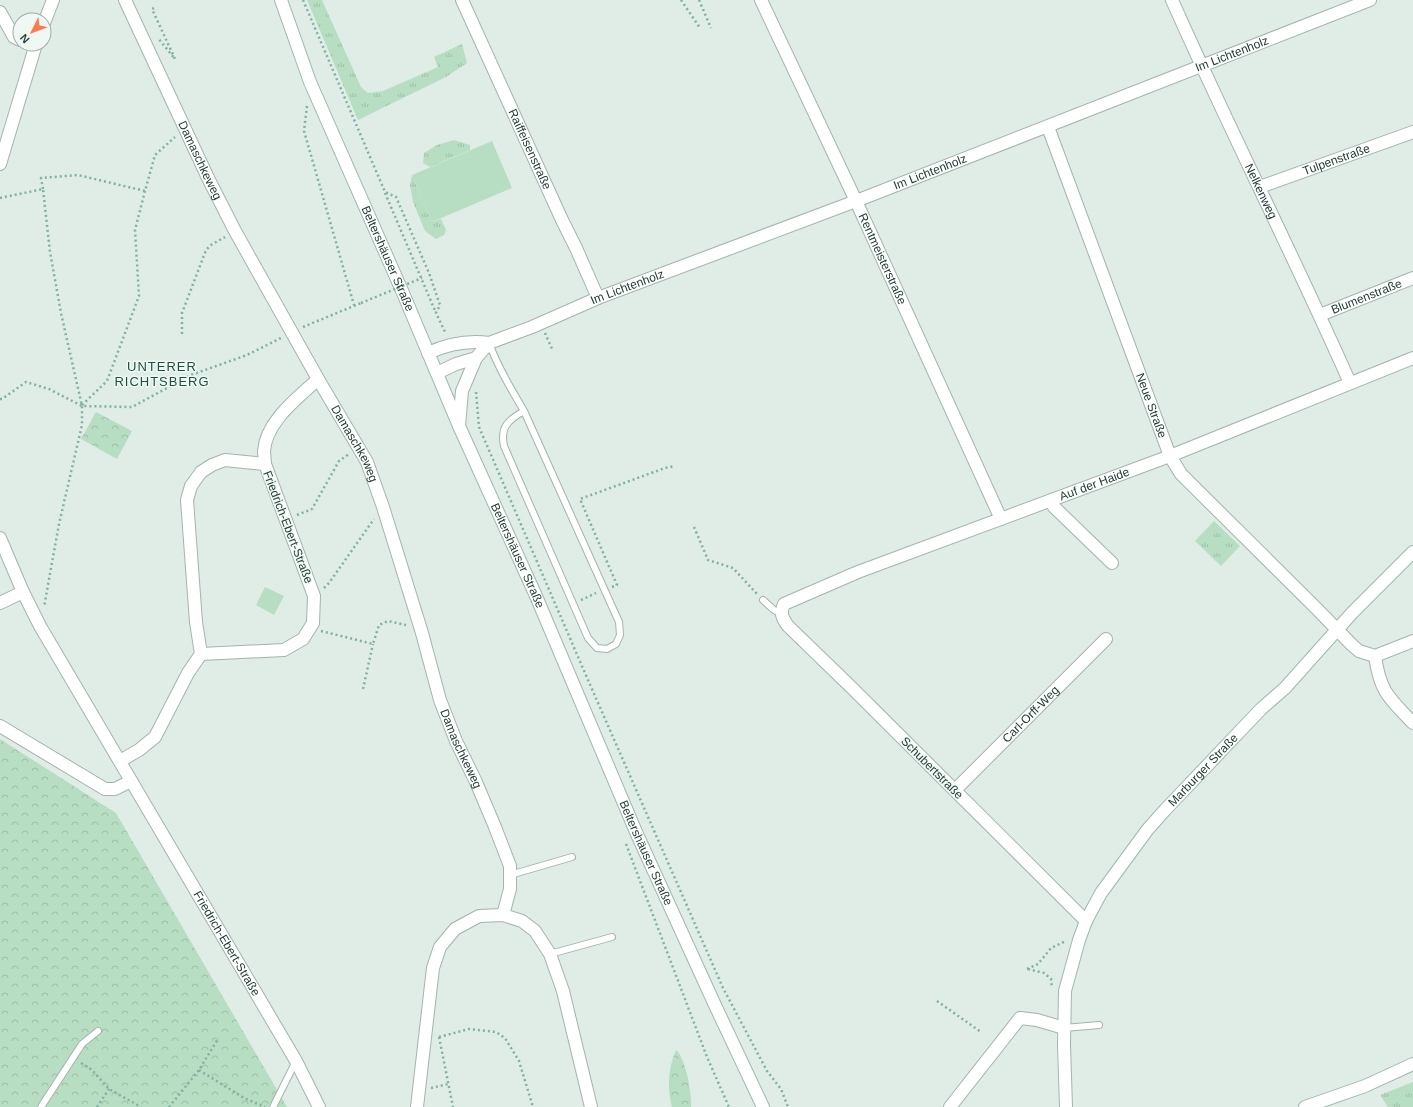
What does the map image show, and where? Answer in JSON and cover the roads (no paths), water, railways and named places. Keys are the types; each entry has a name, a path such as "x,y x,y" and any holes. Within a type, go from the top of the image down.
{"street":[{"path":"48,12 53,0"},
{"name":"Damaschkeweg","path":"125,0 135,18 208,178 235,231 318,379 367,462 383,506 422,632 440,700 456,741 476,782 495,827 510,866 510,889 503,915"},
{"name":"Beltershäuser Straße","path":"281,0 310,82 404,293 459,426 542,610 636,832 763,1107"},
{"name":"Raiffeisenstraße","path":"462,0 598,298"},
{"name":"Rentmeisterstraße","path":"761,0 856,201 1001,519"},
{"name":"Nelkenweg","path":"1172,0 1201,66 1260,187 1350,383"},
{"name":"Im Lichtenholz","path":"459,426 462,391 476,358 489,343 532,327 598,298 1048,127 1370,0"},
{"path":"0,12 12,33"},
{"path":"0,164 31,52"},
{"name":"Neue Straße","path":"1048,127 1170,456 1181,474 1338,630 1344,638 1359,651 1375,656"},
{"name":"Tulpenstraße","path":"1260,187 1413,132"},
{"name":"Blumenstraße","path":"1320,315 1413,278"},
{"name":"Im Lichtenholz","path":"428,353 450,344 476,341 489,343"},
{"path":"437,373 456,364 476,358"},
{"name":"Auf der Haide","path":"781,614 784,604 858,572 1170,456 1413,358"},
{"path":"265,464 264,450 268,437 276,421 287,408 318,379"},
{"name":"Friedrich-Ebert-Straße","path":"225,460 265,464 314,596 314,624 303,639 284,650 201,654 196,622 187,500 191,486 201,472 225,460"},
{"path":"1052,500 1054,507 1112,563"},
{"name":"Friedrich-Ebert-Straße","path":"0,538 23,592 40,626 296,1061 319,1107"},
{"name":"Marburger Straße","path":"1066,1107 1064,1028 1065,991 1079,940 1086,921 1101,893 1148,829 1232,738 1285,688 1352,613 1413,552"},
{"path":"0,603 23,592"},
{"name":"Schubertstraße","path":"781,614 788,626 1086,921"},
{"name":"Carl-Orff-Weg","path":"955,790 1106,639"},
{"path":"1413,641 1375,656 1377,670 1384,691 1413,723"},
{"path":"120,761 139,750 156,737 188,673 201,654"},
{"path":"0,726 106,789 115,789 132,781"},
{"path":"416,1107 432,968 440,947 455,929 479,916 503,915 522,921 535,931 550,954 563,991 591,1107"},
{"path":"950,1107 1020,1018 1037,1020 1064,1028"},
{"path":"1305,1107 1366,1086 1413,1064"}],"lane":[{"path":"489,343 524,411 619,622 620,635 616,644 608,649 597,648 588,638 504,446 502,437 503,428 524,411"},
{"path":"763,600 781,614"},
{"path":"510,875 572,857"},
{"path":"550,954 612,937"},
{"path":"1064,1028 1099,1025"},
{"path":"41,1107 82,1044 98,1031"},
{"path":"273,1107 296,1061"}],"district":[{"name":"UNTERER RICHTSBERG","path":"162,374"}]}
